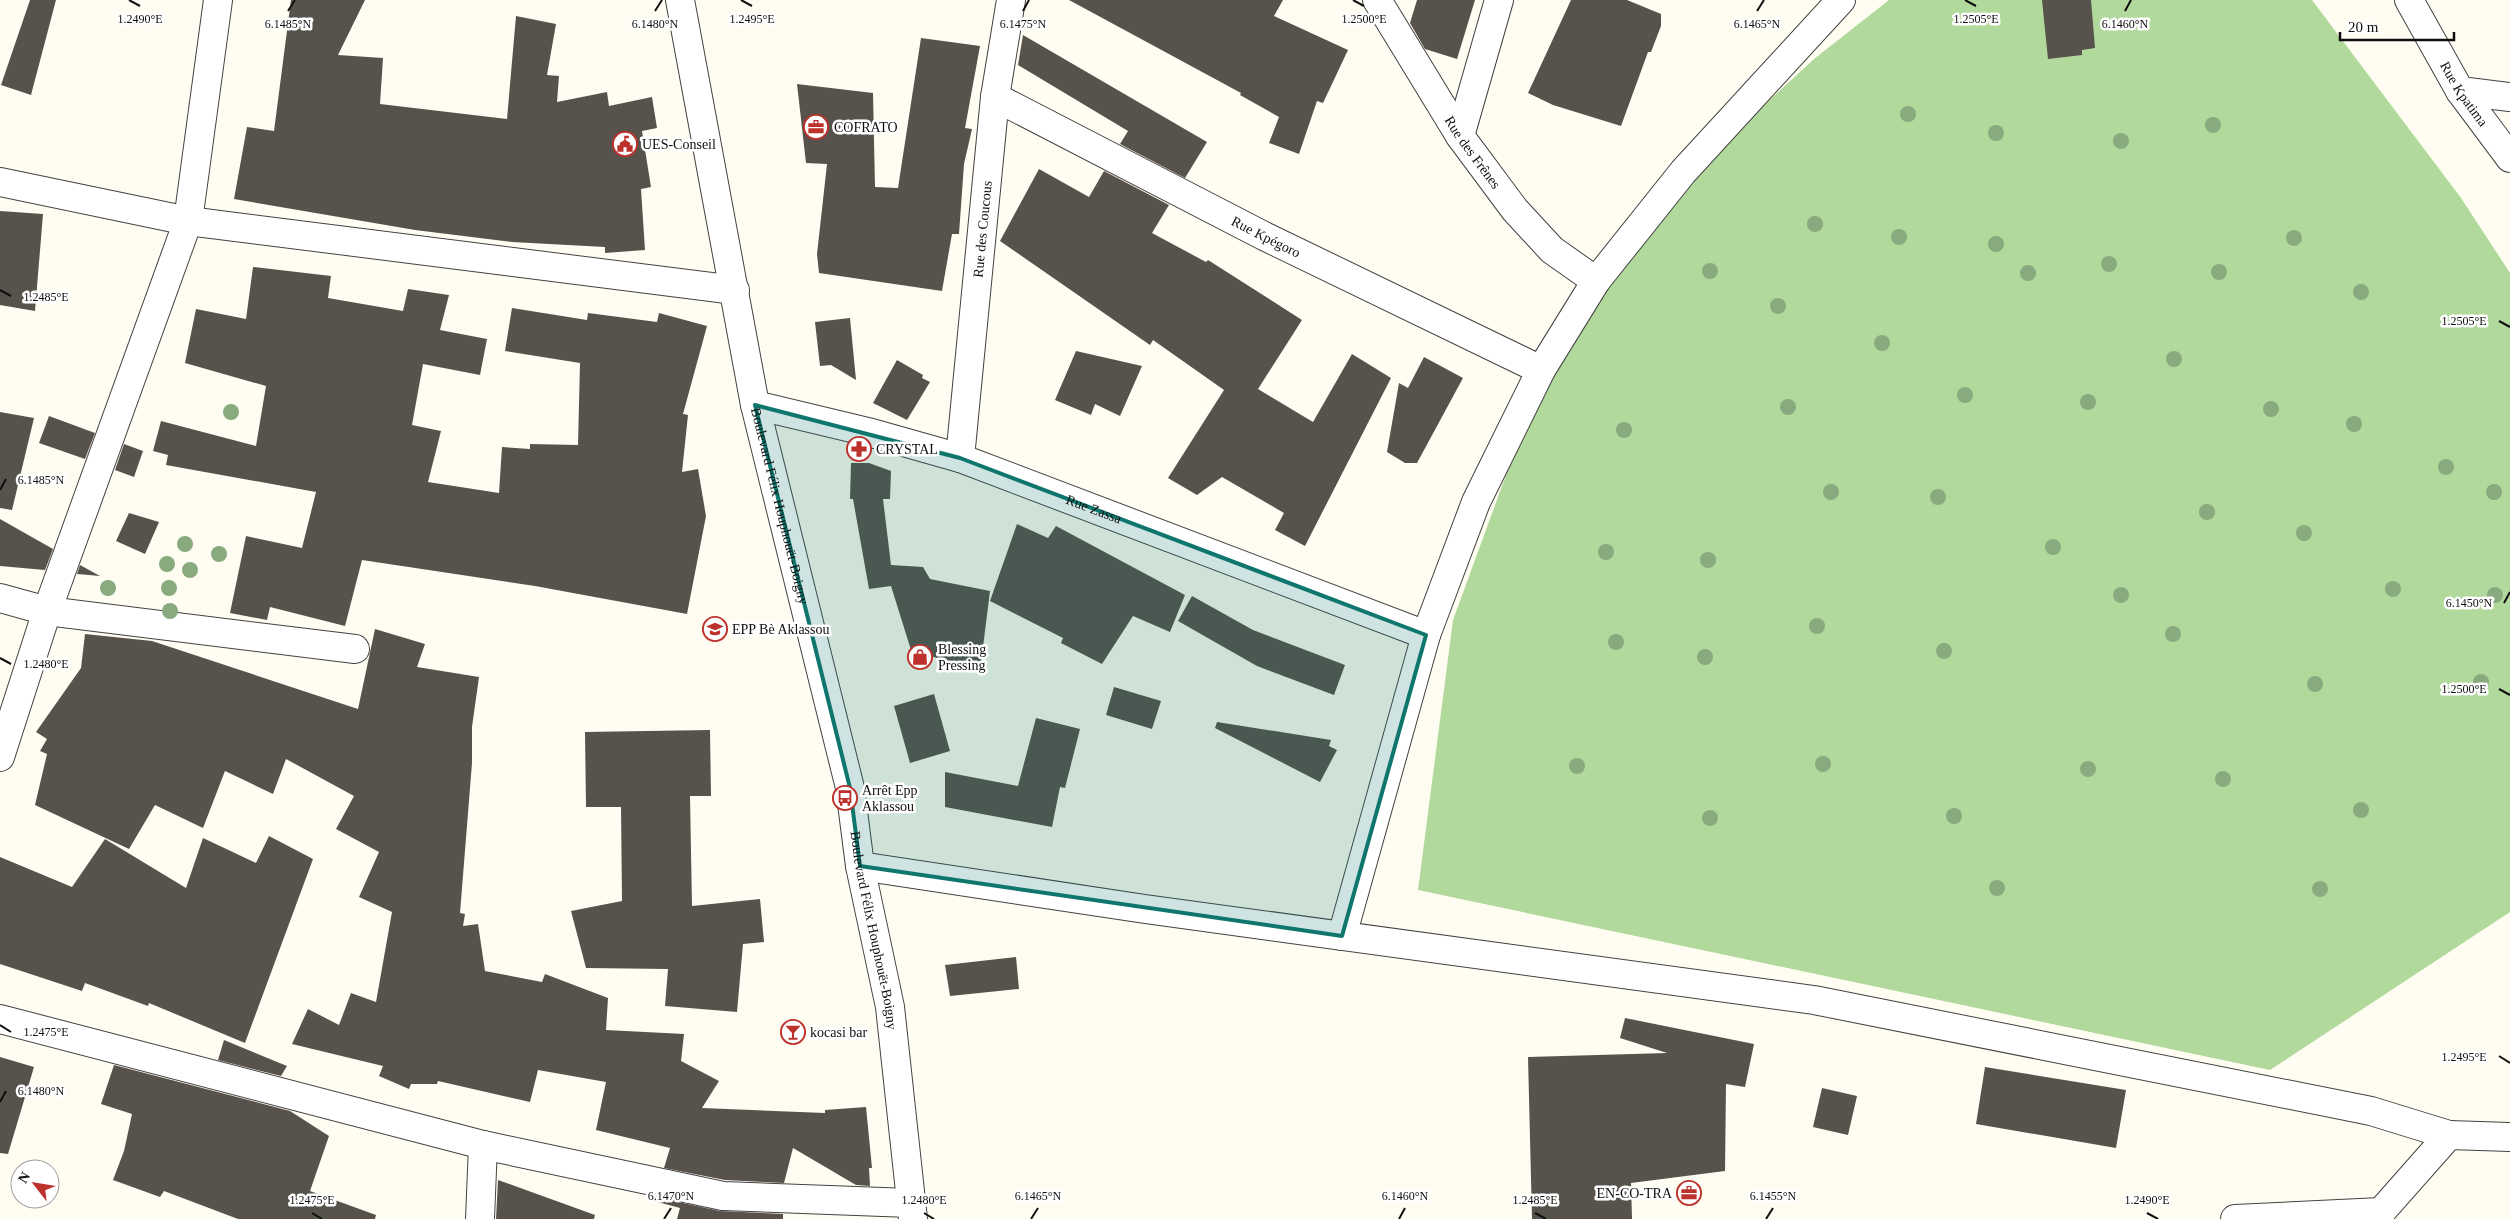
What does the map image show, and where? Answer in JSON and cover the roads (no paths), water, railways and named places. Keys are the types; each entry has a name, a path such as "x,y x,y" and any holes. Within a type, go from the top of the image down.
{"street":[{"path":"0,757 47,611 188,221 218,0"},
{"name":"Boulevard Félix Houphouët-Boigny","path":"680,0 755,405 850,788 860,866 890,1007 911,1211"},
{"name":"Rue des Coucous","path":"960,458 995,97 1011,0"},
{"name":"Rue des Frênes","path":"1377,0 1460,136 1515,210 1552,250 1596,281"},
{"path":"1460,136 1499,0"},
{"path":"1342,936 1426,635 1476,502 1541,370 1596,281 1683,172 1842,0"},
{"name":"Rue Kpatima","path":"2409,0 2460,91 2510,158"},
{"path":"2460,91 2510,97"},
{"name":"Rue Kpégoro","path":"995,97 1264,236 1541,370"},
{"path":"0,182 188,221 735,290"},
{"name":"Rue Zassa","path":"755,405 868,432 960,458 1426,635"},
{"path":"0,598 47,611 355,649"},
{"path":"860,866 1342,936 1814,1000 2371,1111 2449,1135 2510,1137"},
{"path":"0,1020 483,1145 723,1196 911,1211"},
{"path":"2235,1219 2382,1215 2449,1135"},
{"path":"480,1219 483,1145"}],"place":[{"name":"COFRATO","path":"816,127"},
{"name":"UES-Conseil","path":"625,144"},
{"name":"CRYSTAL","path":"859,449"},
{"name":"EPP Bè Aklassou","path":"715,629"},
{"name":"Blessing Pressing","path":"920,657"},
{"name":"Arrêt Epp Aklassou","path":"845,798"},
{"name":"kocasi bar","path":"793,1032"},
{"name":"EN-CO-TRA","path":"1689,1193"}]}
